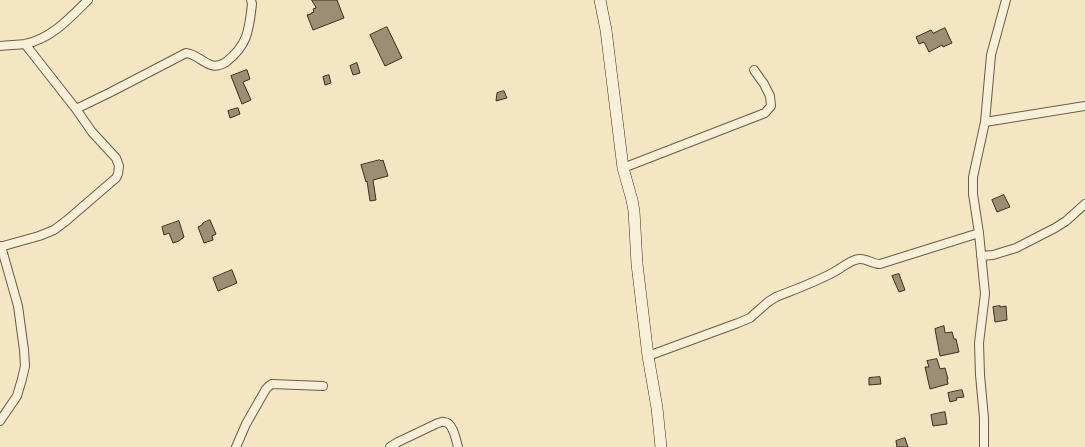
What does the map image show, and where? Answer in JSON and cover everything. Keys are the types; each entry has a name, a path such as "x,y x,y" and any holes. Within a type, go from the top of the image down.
{"street":[{"path":"0,46 25,44 38,40 67,22 88,0"},
{"path":"76,109 186,53 193,54 212,66 218,66 223,63 233,56 242,46 249,27 252,4 251,0"},
{"path":"600,0 606,30 624,168 634,211 637,264 661,447"},
{"path":"984,447 984,418 979,343 985,294 979,232 973,194 973,177 985,122 992,55 1006,0"},
{"path":"0,421 17,396 25,366 18,306 1,247 54,230 116,178 119,166 116,158 92,132 76,109 25,44"},
{"path":"624,168 765,113 770,106 770,96 754,70"},
{"path":"985,122 1085,106"},
{"path":"981,256 993,256 1016,248 1066,221 1085,204"},
{"path":"648,356 750,318 776,297 835,272 858,258 875,264 880,264 979,232"},
{"path":"236,447 246,424 268,386 272,384 323,386"},
{"path":"390,447 438,423 444,422 449,423 452,428 458,447"}],"building":[{"path":"312,0 337,0 344,18 313,30 307,15 314,12 313,9 316,8"},
{"path":"387,27 402,58 385,66 370,35"},
{"path":"945,28 952,43 943,47 942,45 929,52 924,42 919,44 916,37 931,30 933,33"},
{"path":"357,63 360,73 353,75 350,66"},
{"path":"247,70 250,79 243,82 251,100 242,104 231,76"},
{"path":"329,75 331,83 325,85 323,77"},
{"path":"504,91 507,98 496,101 497,93"},
{"path":"238,108 240,114 230,118 228,111"},
{"path":"383,160 388,176 373,180 376,200 370,201 367,181 366,182 361,165"},
{"path":"1004,195 1010,207 997,212 992,200"},
{"path":"210,220 216,234 212,236 213,240 204,243 198,227"},
{"path":"179,221 184,237 173,243 169,233 164,235 162,227"},
{"path":"232,270 237,283 218,291 213,278"},
{"path":"899,274 905,290 899,292 892,276"},
{"path":"1006,306 1007,320 995,322 993,307"},
{"path":"944,326 945,333 952,332 954,339 956,339 959,352 940,356 935,329"},
{"path":"937,359 940,369 945,368 948,384 930,389 925,367 929,367 927,361"},
{"path":"880,377 881,384 869,385 869,378"},
{"path":"962,390 964,397 956,398 957,400 950,402 948,393"},
{"path":"945,412 947,424 933,426 931,415"},
{"path":"905,438 908,447 897,447 896,441"}]}
